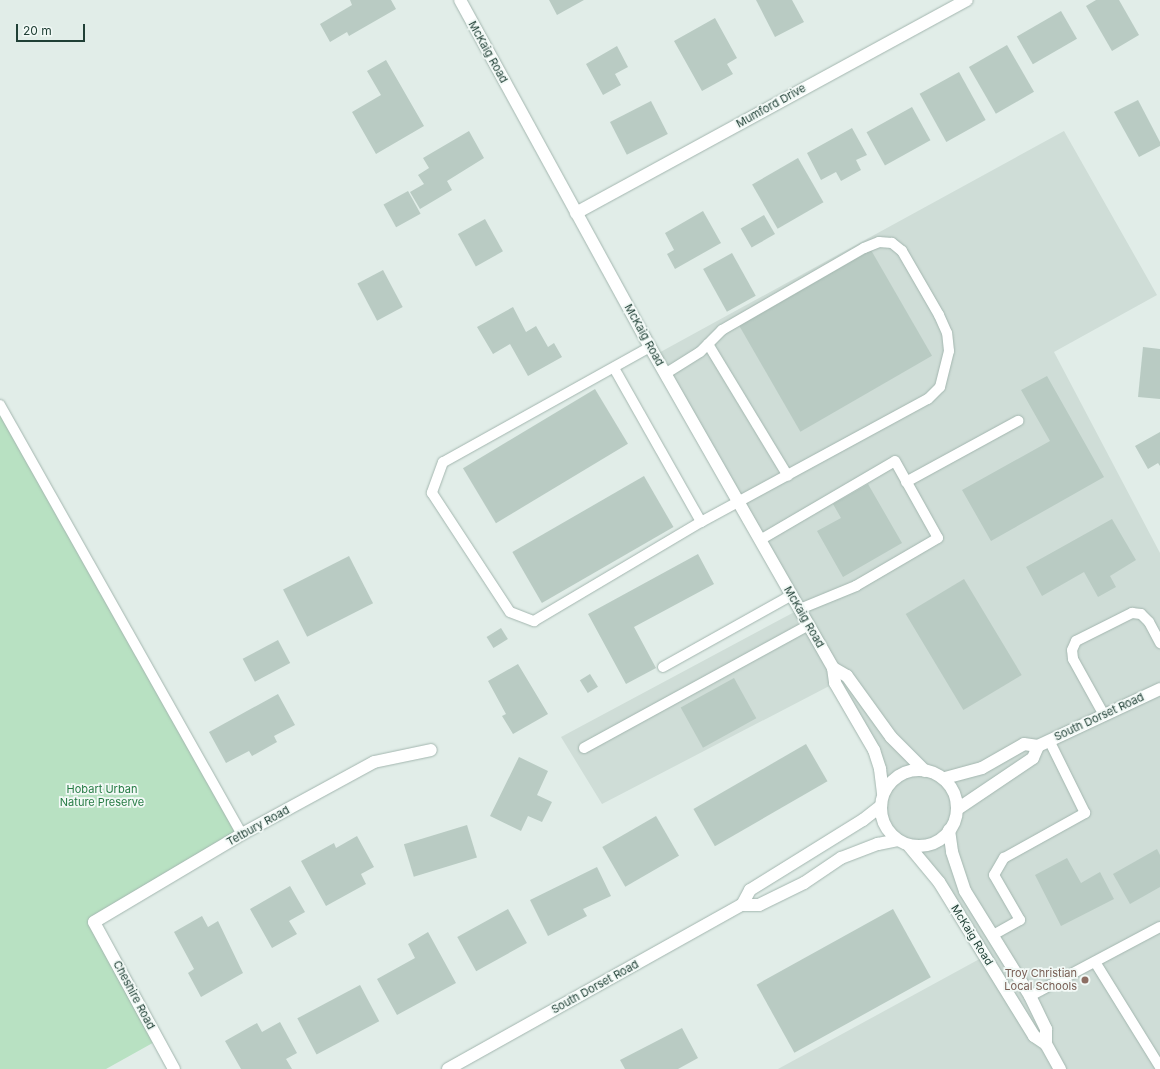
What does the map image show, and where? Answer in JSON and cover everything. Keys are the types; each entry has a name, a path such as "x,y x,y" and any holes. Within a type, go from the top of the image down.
{"street":[{"name":"McKaig Road","path":"460,0 665,374 833,668 835,683 874,750 880,769 882,800"},
{"name":"Mumford Drive","path":"576,213 967,0"},
{"name":"McKaig Road","path":"833,668 847,676 891,737 925,770"},
{"name":"South Dorset Road","path":"945,778 982,768 1024,744 1044,743 1160,689"},
{"path":"959,808 1033,758 1044,743"},
{"name":"Tetbury Road","path":"94,922 242,834 374,762 431,750"},
{"path":"925,770 945,778 953,789 959,808 956,822 950,830 931,844 909,846 898,840 885,824 882,800 890,782 900,775 912,771 925,770"},
{"name":"South Dorset Road","path":"742,905 750,890 858,823 882,800"},
{"name":"McKaig Road","path":"950,830 952,852 965,891 1030,996 1046,1029 1046,1044"},
{"name":"South Dorset Road","path":"448,1069 742,905 759,905 804,883 841,858 878,844 898,840"},
{"name":"McKaig Road","path":"909,846 939,882 1034,1036 1046,1044 1060,1069"},
{"name":"Cheshire Road","path":"94,922 174,1069"}],"lane":[{"path":"650,347 443,462 432,493 510,612 534,621 701,522 928,399 940,387 949,351 947,333 902,251 892,243 879,242 864,248 722,330 700,352 665,374"},
{"path":"708,344 788,476"},
{"path":"614,368 701,522"},
{"path":"0,405 242,834"},
{"path":"906,482 1018,420"},
{"path":"760,540 895,461 938,538 856,586 800,610"},
{"path":"663,668 792,595"},
{"path":"1104,715 1073,659 1072,650 1076,641 1132,613 1141,614 1149,622 1160,643"},
{"path":"584,748 809,625"},
{"path":"993,935 1020,920 994,875 1004,858 1085,813 1044,743"},
{"path":"1030,996 1160,927"},
{"path":"1095,962 1160,1067"}],"shaded area":[{"path":"1064,131 1157,295 1054,352 1160,553 1160,1069 778,1069 985,956 909,846 898,840 885,824 881,806 883,794 880,769 835,683 602,804 561,737 800,609 655,355"}],"green space":[{"name":"Hobart Urban Nature Preserve","path":"0,410 242,834 94,922 158,1040 106,1069 0,1069"}],"building":[{"path":"350,0 391,0 396,9 349,36 347,32 330,42 320,24 352,5"},
{"path":"549,0 584,0 557,15"},
{"path":"756,0 792,0 804,22 775,37"},
{"path":"1096,0 1119,0 1139,35 1112,51 1086,6"},
{"path":"1061,11 1077,39 1033,64 1017,36"},
{"path":"715,18 737,58 727,64 733,74 702,91 674,41"},
{"path":"1007,45 1034,92 996,114 969,67"},
{"path":"617,46 628,67 615,74 621,85 603,95 586,64"},
{"path":"386,60 424,126 376,154 352,112 381,95 367,71"},
{"path":"959,72 986,120 946,142 920,94"},
{"path":"1138,100 1160,142 1160,146 1139,157 1114,112"},
{"path":"651,101 668,134 627,155 610,122"},
{"path":"912,107 930,140 885,165 867,132"},
{"path":"852,128 867,155 856,160 861,170 841,181 836,172 821,180 807,153"},
{"path":"469,131 484,158 447,181 452,190 420,209 410,192 424,184 418,175 429,168 423,158"},
{"path":"798,158 824,202 778,229 752,184"},
{"path":"408,191 421,214 396,227 384,205"},
{"path":"703,211 721,243 675,269 667,254 674,250 665,233"},
{"path":"764,215 775,234 752,248 741,228"},
{"path":"485,219 503,251 476,266 458,234"},
{"path":"871,250 932,356 800,432 739,326"},
{"path":"732,253 756,296 727,312 703,269"},
{"path":"383,270 403,307 377,321 357,284"},
{"path":"513,307 526,332 536,326 548,347 554,343 562,357 528,376 510,344 493,354 477,327"},
{"path":"1143,347 1160,349 1160,399 1138,397"},
{"path":"1047,376 1104,477 991,541 962,490 1050,441 1021,390"},
{"path":"595,389 628,444 496,523 463,468"},
{"path":"1160,432 1160,466 1158,463 1148,469 1135,446"},
{"path":"644,476 674,527 542,603 512,552"},
{"path":"868,484 902,543 843,577 817,531 841,518 833,504"},
{"path":"1112,519 1136,560 1110,576 1116,587 1098,597 1084,572 1042,596 1026,567"},
{"path":"698,554 714,584 634,627 656,668 626,684 588,614"},
{"path":"349,556 373,603 307,637 283,590"},
{"path":"964,579 1022,675 963,710 906,614"},
{"path":"501,628 508,639 493,648 487,637"},
{"path":"278,640 290,663 255,682 243,659"},
{"path":"518,664 548,714 513,734 502,716 506,714 488,681"},
{"path":"590,674 598,687 588,693 580,680"},
{"path":"734,678 756,718 703,748 681,708"},
{"path":"278,694 295,725 274,736 277,742 252,756 249,751 226,763 209,732"},
{"path":"806,744 828,781 715,846 693,809"},
{"path":"519,757 548,771 537,795 552,802 542,822 528,816 521,831 490,816"},
{"path":"656,816 679,856 625,887 602,847"},
{"path":"467,825 477,858 414,877 404,844"},
{"path":"357,836 374,867 361,874 366,884 326,906 301,861 334,843 336,848"},
{"path":"1157,849 1160,855 1160,887 1130,904 1113,874"},
{"path":"1067,858 1081,883 1100,872 1114,899 1061,926 1035,875"},
{"path":"597,867 611,896 583,909 587,916 548,936 530,900"},
{"path":"290,886 305,912 289,921 297,934 272,948 250,909"},
{"path":"508,909 527,943 476,971 457,937"},
{"path":"893,909 931,977 794,1053 757,985"},
{"path":"202,916 208,927 218,921 243,973 201,997 188,973 194,969 174,932"},
{"path":"428,932 456,983 397,1015 377,979 415,958 408,944"},
{"path":"360,985 379,1021 317,1055 297,1018"},
{"path":"280,1022 297,1053 286,1059 292,1069 241,1069 225,1041 257,1023 262,1032"},
{"path":"682,1028 698,1058 678,1069 625,1069 620,1060"}],"place":[{"name":"Troy Christian Local Schools","path":"1085,980"}]}
